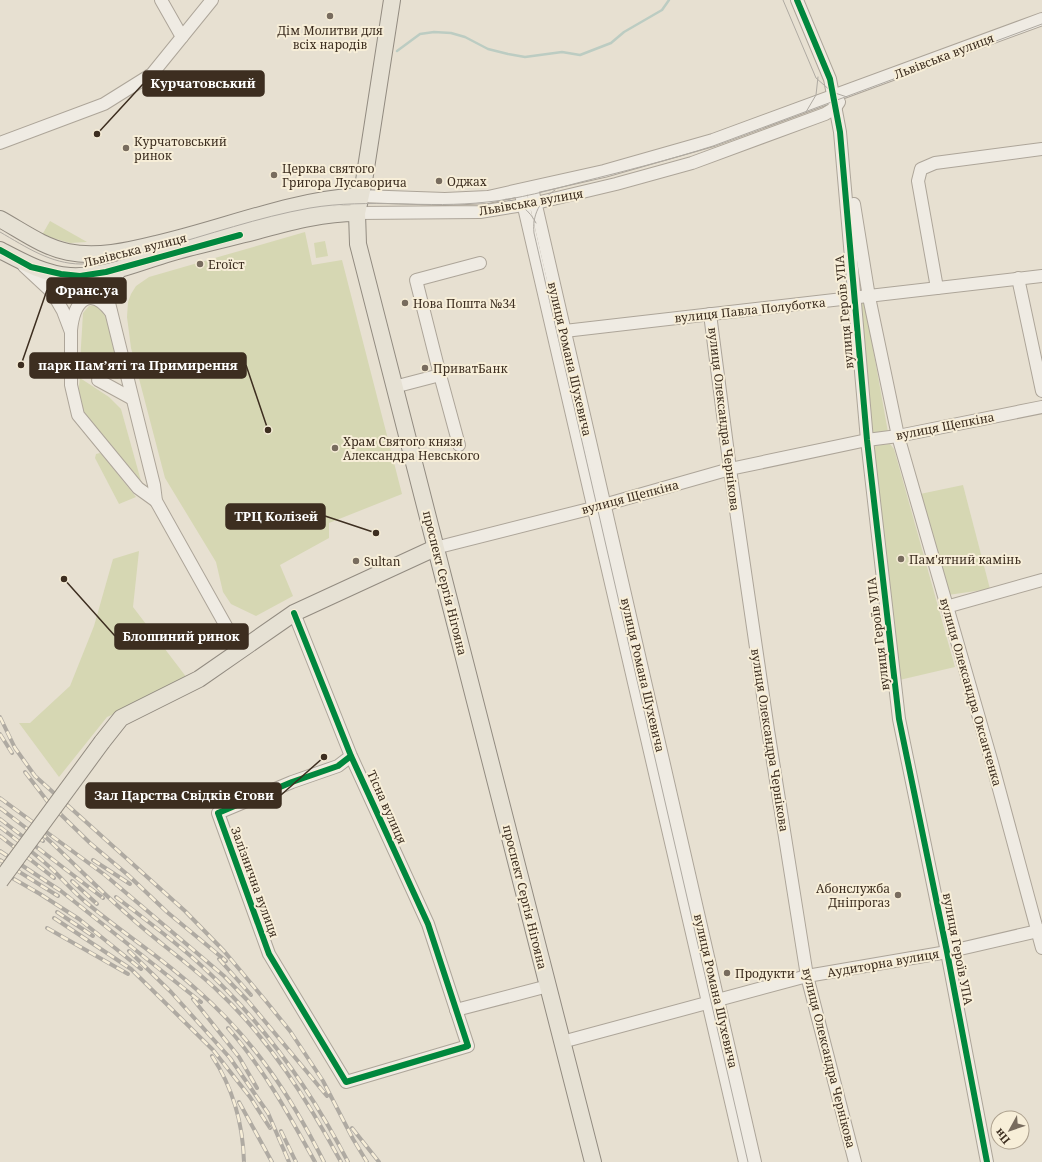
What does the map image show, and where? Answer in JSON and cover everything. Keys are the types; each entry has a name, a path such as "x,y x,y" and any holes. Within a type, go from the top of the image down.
{"main road":[{"name":"проспект Сергія Нігояна","path":"392,0 368,155 356,213 358,244 593,1162"},
{"name":"Львівська вулиця","path":"6,253 31,266 70,276 93,274 122,267 141,255 294,206 345,197 360,196"},
{"name":"Львівська вулиця","path":"0,219 31,237 57,249 78,254 141,255 302,219 339,213 356,213"},
{"name":"вулиця Щепкіна","path":"0,881 121,718 190,684 294,613 435,548"}],"street":[{"path":"160,0 182,37"},
{"path":"0,143 93,109 117,98 152,74 212,0"},
{"path":"797,0 830,79 836,98"},
{"name":"Львівська вулиця","path":"360,196 458,199 488,197 690,148 836,98 1042,19"},
{"name":"Львівська вулиця","path":"356,213 466,213 490,211 536,203 609,186 692,163 817,117 836,98"},
{"name":"вулиця Героїв УПА","path":"836,98 869,296 898,436"},
{"name":"вулиця Героїв УПА","path":"836,98 866,440 899,719 988,1162"},
{"path":"937,288 918,181 921,169 935,163 1042,149"},
{"name":"вулиця Романа Шухевича","path":"526,189 536,203 558,332"},
{"name":"вулиця Романа Шухевича","path":"526,189 524,205 558,332 713,1001 755,1162"},
{"path":"6,253 33,274 52,292 63,311 71,332"},
{"path":"459,445 416,280 480,263"},
{"path":"122,267 109,290 110,312 154,485 156,501 240,651"},
{"name":"вулиця Павла Полуботка","path":"558,332 1042,276"},
{"path":"1018,278 1042,391"},
{"path":"110,312 100,300 89,298 84,299 74,312 71,332 71,385 78,415 138,488 156,501"},
{"name":"вулиця Олександра Чернікова","path":"710,314 730,469 768,730 808,976 855,1162"},
{"path":"394,388 440,375"},
{"path":"98,380 131,398"},
{"name":"вулиця Щепкіна","path":"435,548 598,506 730,469 866,440 898,436 1042,406"},
{"name":"вулиця Олександра Оксанченка","path":"898,436 1040,931 1042,948"},
{"path":"946,607 1042,580"},
{"name":"Тісна вулиця","path":"294,613 351,756 428,924 468,1046 346,1082"},
{"name":"Залізнична вулиця","path":"346,1082 269,954 218,813 292,782 338,766 351,756"},
{"name":"Аудиторна вулиця","path":"562,1042 808,976 947,952 1040,931"},
{"path":"456,1010 548,986"},
{"name":"вулиця Романа Шухевича","path":"713,1001 745,1162"}],"green space":[{"path":"50,221 87,242 70,243 42,235"},
{"path":"305,232 312,265 342,260 402,494 329,523 329,538 280,565 293,596 256,616 231,604 223,592 216,562 165,478 131,348 127,317 128,302 136,286 149,277"},
{"path":"325,241 328,256 316,258 314,243"},
{"path":"863,303 865,304 888,432 871,434 859,305"},
{"path":"95,305 107,316 121,374 118,379 109,378 80,363 83,313 89,306"},
{"path":"80,378 109,397 121,409 141,481 84,412 78,392"},
{"path":"890,444 894,449 955,667 891,682 873,446"},
{"path":"100,453 136,497 119,504 95,458 96,454"},
{"path":"963,485 990,589 948,595 920,494"},
{"path":"139,551 133,607 187,678 135,705 107,717 59,777 19,723 30,723 70,686 94,626 113,559"}],"waterway":[{"path":"397,51 420,34 434,32 451,33 465,37 488,49 525,57 562,52 580,55 611,43 624,32 662,10 669,0"}],"tram line":[{"path":"783,0 816,78 832,92 847,97"},
{"path":"0,232 29,249 49,258 70,263 91,264 110,261 176,244 253,221 310,208 354,204 465,204 499,201 546,191 713,146 1042,24"},
{"path":"806,112 816,95 818,77"},
{"path":"555,190 545,198 538,208 534,220 534,233 748,1162"},
{"path":"506,199 515,202 524,208 536,223"}],"railway":[{"path":"0,717 15,748 35,776 185,911 224,951 265,1000 290,1031 323,1081 353,1139 367,1162"},
{"path":"0,734 12,753"},
{"path":"25,772 48,802 90,843 128,875 167,912 226,961"},
{"path":"0,798 105,875 224,976 248,1001 327,1096"},
{"path":"0,808 43,841"},
{"path":"0,819 103,898"},
{"path":"0,827 48,865 82,899 168,965 217,1008 236,1028 269,1069 297,1113 324,1162"},
{"path":"40,832 117,905 207,981 237,1010 271,1050 315,1116 341,1162"},
{"path":"0,836 54,878"},
{"path":"0,851 61,891 201,1002"},
{"path":"0,860 58,896"},
{"path":"93,860 130,884"},
{"path":"0,871 79,919 141,969"},
{"path":"72,881 97,904"},
{"path":"116,897 161,931 193,958 226,989 246,1011 302,1083 334,1135 348,1162"},
{"path":"57,912 93,936"},
{"path":"54,918 131,969 213,1050 250,1097 270,1128"},
{"path":"47,928 128,974"},
{"path":"129,951 171,992 230,1058 268,1113 289,1162"},
{"path":"219,959 251,995"},
{"path":"193,999 239,1057 257,1088"},
{"path":"228,1028 264,1076 286,1110 315,1162"},
{"path":"212,1056 226,1081 236,1107 242,1134 244,1162"},
{"path":"239,1102 272,1162"},
{"path":"352,1128 379,1162"},
{"path":"281,1131 296,1162"}],"cycle path":[{"path":"797,0 830,79 840,132 867,440 899,719 947,952 987,1162"},
{"path":"0,250 31,267 61,274 80,276 106,272 240,235"},
{"path":"294,613 351,756 428,924 468,1046 346,1082 269,954 218,813 292,782 338,766 351,756"}],"place":[{"name":"Дім Молитви для всіх народів","path":"330,16"},
{"name":"Курчатовський","path":"97,134"},
{"name":"Курчатовський ринок","path":"126,148"},
{"name":"Церква святого Григора Лусаворича","path":"274,175"},
{"name":"Оджах","path":"439,181"},
{"name":"Егоїст","path":"200,264"},
{"name":"Нова Пошта №34","path":"405,303"},
{"name":"Франс.уа","path":"21,365"},
{"name":"ПриватБанк","path":"425,368"},
{"name":"парк Памʼяті та Примирення","path":"268,430"},
{"name":"Храм Святого князя Александра Невського","path":"335,448"},
{"name":"ТРЦ Колізей","path":"376,533"},
{"name":"Пам'ятний камінь","path":"901,559"},
{"name":"Sultan","path":"356,561"},
{"name":"Блошиний ринок","path":"64,579"},
{"name":"Зал Царства Свідків Єгови","path":"324,757"},
{"name":"Абонслужба Дніпрогаз","path":"898,895"},
{"name":"Продукти","path":"727,973"}]}
